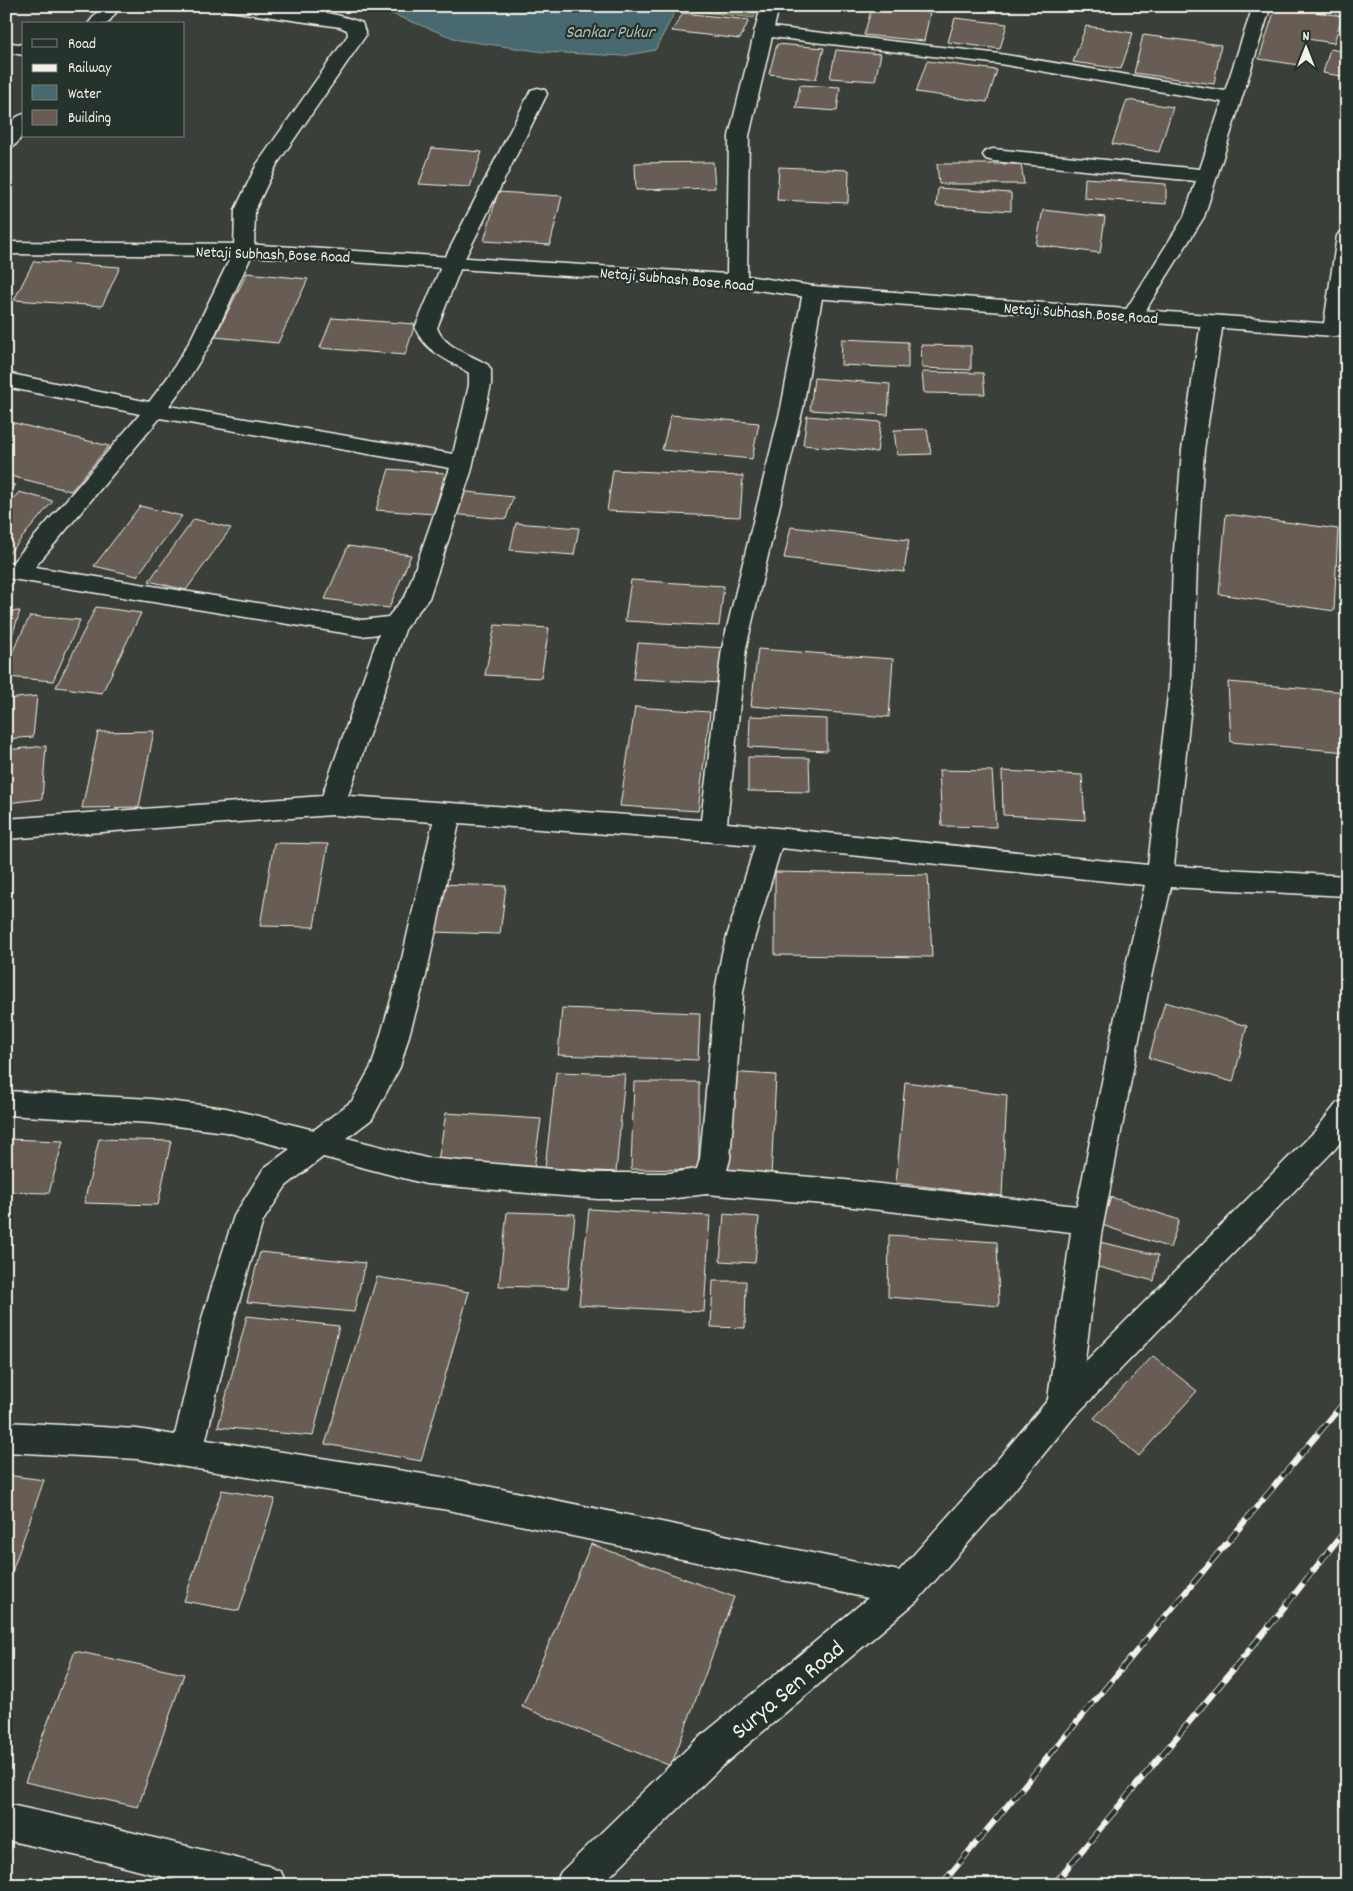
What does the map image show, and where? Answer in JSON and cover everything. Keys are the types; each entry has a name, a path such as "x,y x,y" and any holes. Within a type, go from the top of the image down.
{"street":[{"path":"100,22 112,6"},
{"path":"12,571 131,440 178,380 201,341 244,250 245,210 266,164 357,36 356,27 344,22 230,6"},
{"path":"737,281 739,136 770,6"},
{"path":"1132,316 1194,217 1262,6"},
{"path":"763,31 1000,58 1232,98"},
{"path":"6,47 22,50"},
{"path":"332,805 395,624 417,598 462,463 480,385 480,370 465,360 441,350 429,339 426,328 453,262 538,94"},
{"path":"6,143 22,123"},
{"path":"993,155 1207,176"},
{"path":"1340,331 1347,236"},
{"name":"Netaji Subhash Bose Road","path":"6,248 244,250 453,262 737,281 813,292 1340,331"},
{"path":"712,831 718,796 734,648 792,408 813,292"},
{"path":"1063,1406 1089,1221 1136,982 1160,876 1181,686 1185,563 1193,450 1212,322"},
{"path":"6,380 155,410 462,463"},
{"path":"12,571 362,628 395,624"},
{"path":"6,829 332,805 771,836 1160,876 1347,886"},
{"path":"187,1452 219,1315 249,1216 275,1177 362,1110 386,1067 412,976 448,813"},
{"path":"706,1181 712,1172 715,1159 729,992 736,954 771,836"},
{"path":"6,1102 151,1111 226,1120 426,1172 598,1186 669,1186 706,1181 836,1192 1089,1221"},
{"name":"Surya Sen Road","path":"574,1885 708,1755 905,1589 995,1488 1063,1406 1325,1140 1347,1112"},
{"path":"6,1437 137,1444 448,1494 905,1589"},
{"path":"6,1822 268,1885"}],"green space":[{"path":"687,6 758,6 754,18 686,10"}],"water":[{"name":"Sankar Pukur","path":"388,6 678,6 655,50 623,56 544,52 459,40 384,11"}],"building":[{"path":"1276,6 1342,16 1334,43 1307,39 1299,65 1259,59"},
{"path":"872,7 930,13 924,41 864,35"},
{"path":"683,13 749,20 740,39 672,31"},
{"path":"955,18 1007,24 1000,49 948,42"},
{"path":"1086,26 1133,33 1121,69 1073,62"},
{"path":"1143,35 1221,45 1214,84 1134,73"},
{"path":"777,44 824,48 816,79 769,74"},
{"path":"1330,49 1347,52 1347,77 1323,73"},
{"path":"836,50 881,54 875,81 830,78"},
{"path":"927,61 997,70 987,102 916,92"},
{"path":"800,85 840,87 837,111 796,108"},
{"path":"1127,100 1173,107 1159,152 1112,144"},
{"path":"432,148 482,152 470,187 419,184"},
{"path":"713,162 715,188 636,190 635,163"},
{"path":"937,164 1021,164 1024,184 939,184"},
{"path":"779,167 849,170 848,203 777,200"},
{"path":"1085,178 1166,184 1166,204 1084,198"},
{"path":"938,188 1011,193 1011,211 936,206"},
{"path":"498,192 562,196 550,245 484,241"},
{"path":"1043,210 1105,217 1100,253 1036,245"},
{"path":"34,261 120,267 102,306 14,300"},
{"path":"247,273 308,279 278,343 215,337"},
{"path":"332,318 415,324 405,355 320,348"},
{"path":"842,339 908,342 908,368 841,365"},
{"path":"921,345 971,346 971,370 922,368"},
{"path":"922,372 983,373 985,394 924,393"},
{"path":"814,378 890,384 888,415 810,410"},
{"path":"671,415 759,423 752,459 662,450"},
{"path":"807,416 881,422 877,452 803,445"},
{"path":"6,421 109,446 71,491 6,475"},
{"path":"927,429 931,454 897,455 894,430"},
{"path":"389,469 445,473 434,514 376,510"},
{"path":"613,470 743,476 740,517 607,511"},
{"path":"6,483 15,485 6,496"},
{"path":"459,491 513,497 506,519 451,514"},
{"path":"19,492 53,501 6,557 6,507"},
{"path":"140,506 182,516 137,576 94,566"},
{"path":"1226,514 1338,529 1334,611 1219,594"},
{"path":"194,519 231,528 186,590 149,581"},
{"path":"516,523 579,528 574,555 510,550"},
{"path":"791,527 909,540 904,572 784,558"},
{"path":"348,546 411,555 389,608 325,599"},
{"path":"631,580 724,586 719,626 625,621"},
{"path":"96,607 141,613 102,693 56,687"},
{"path":"20,611 6,655 6,612"},
{"path":"30,616 80,620 53,681 6,677 6,665"},
{"path":"495,625 549,628 541,678 485,675"},
{"path":"638,643 726,648 722,683 633,679"},
{"path":"758,649 893,659 889,717 751,706"},
{"path":"1228,682 1347,692 1347,752 1231,742"},
{"path":"37,696 33,737 6,739 6,699"},
{"path":"635,707 710,712 698,811 620,806"},
{"path":"750,716 827,719 827,751 749,747"},
{"path":"154,731 139,807 82,808 98,732"},
{"path":"46,746 42,799 6,803 6,750"},
{"path":"748,757 809,758 810,792 748,791"},
{"path":"939,770 992,771 996,827 942,826"},
{"path":"1002,771 1082,775 1085,820 1003,815"},
{"path":"274,843 328,844 314,927 260,926"},
{"path":"775,872 928,875 932,957 775,955"},
{"path":"439,884 506,886 500,934 431,932"},
{"path":"1165,1002 1247,1026 1233,1082 1149,1058"},
{"path":"562,1008 700,1013 698,1060 558,1055"},
{"path":"556,1072 625,1074 616,1172 545,1168"},
{"path":"727,1072 776,1075 771,1177 721,1174"},
{"path":"634,1082 699,1082 699,1170 631,1169"},
{"path":"905,1082 1007,1095 1002,1196 896,1183"},
{"path":"446,1113 541,1119 534,1168 438,1161"},
{"path":"6,1139 63,1141 49,1193 6,1192"},
{"path":"99,1139 171,1141 158,1205 84,1203"},
{"path":"1111,1197 1179,1220 1170,1248 1102,1225"},
{"path":"589,1209 710,1216 704,1312 579,1305"},
{"path":"507,1212 575,1214 568,1288 499,1286"},
{"path":"724,1214 759,1217 755,1263 720,1261"},
{"path":"889,1235 997,1242 999,1306 888,1297"},
{"path":"1099,1242 1158,1255 1154,1281 1094,1266"},
{"path":"260,1252 365,1263 354,1312 247,1302"},
{"path":"377,1277 469,1292 421,1461 325,1444"},
{"path":"713,1281 746,1281 745,1328 711,1327"},
{"path":"247,1316 339,1326 313,1436 218,1427"},
{"path":"1153,1356 1197,1391 1139,1456 1094,1418"},
{"path":"6,1475 44,1480 6,1589"},
{"path":"222,1490 275,1499 239,1611 184,1601"},
{"path":"591,1544 734,1597 671,1766 522,1707"},
{"path":"75,1651 184,1674 138,1807 25,1782"}],"railway":[{"path":"941,1885 1347,1399"},
{"path":"1053,1885 1271,1624 1347,1528"}]}
